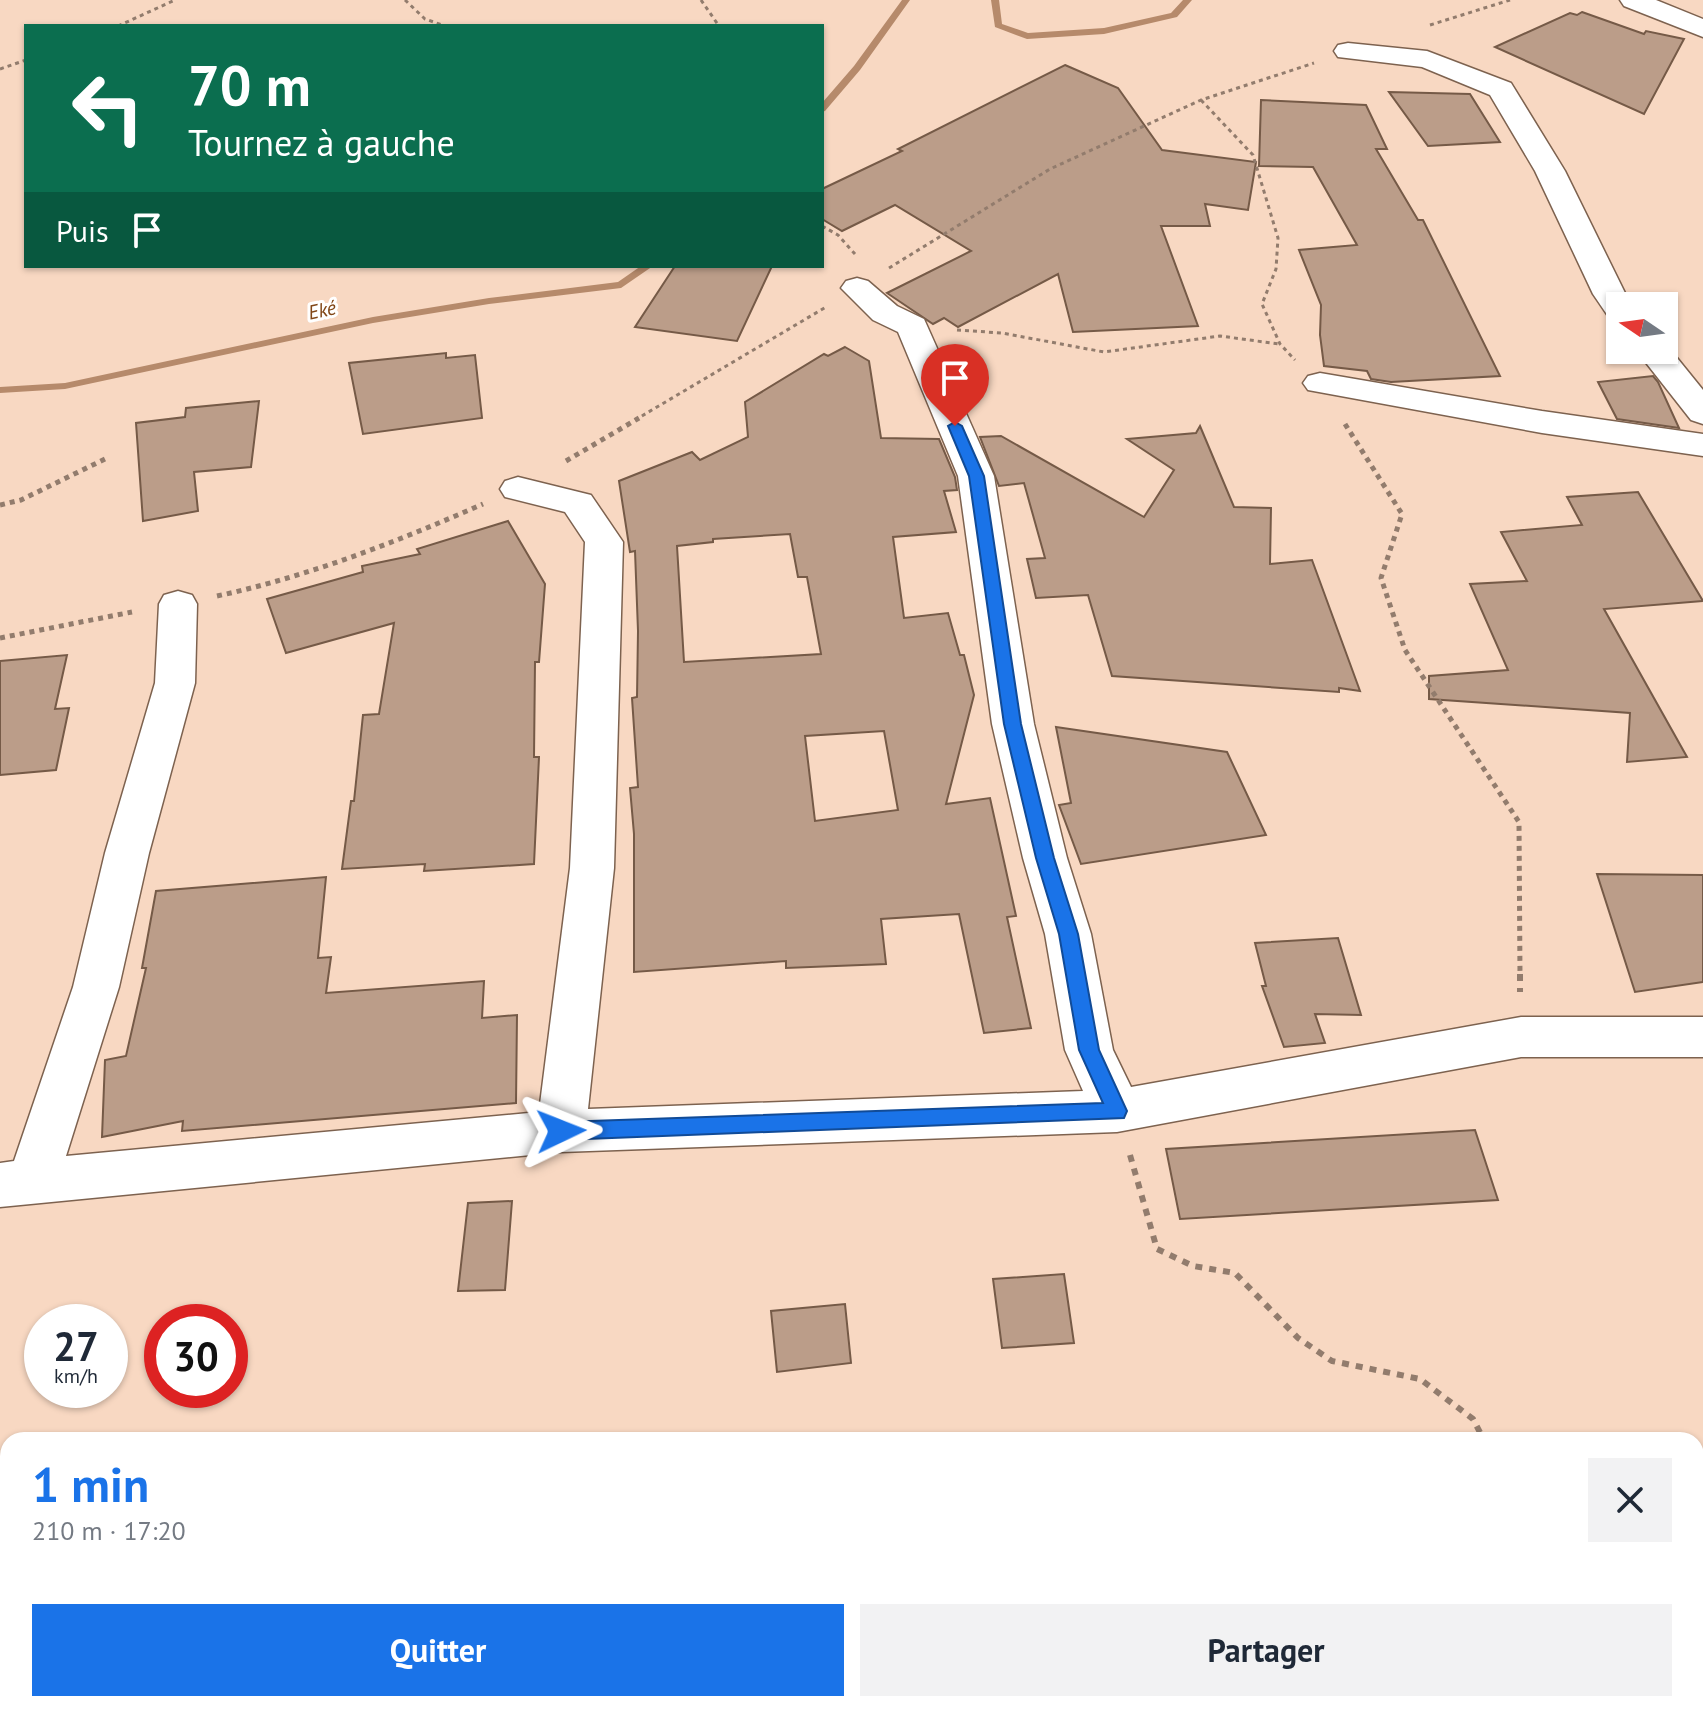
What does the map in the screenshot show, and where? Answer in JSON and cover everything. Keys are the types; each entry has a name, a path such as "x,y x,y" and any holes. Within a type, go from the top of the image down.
{"street":[{"path":"1633,0 1703,29"},
{"path":"1348,51 1427,59 1501,89 1550,171 1608,292"},
{"path":"857,288 885,313 912,326 976,476 1013,724 1045,858 1068,934 1089,1050 1117,1111"},
{"path":"1664,364 1703,413"},
{"path":"1320,383 1542,422 1703,445"},
{"path":"518,489 578,503 604,542 592,868 561,1131"},
{"path":"178,604 175,683 127,853 96,987 16,1182 561,1131 1117,1111 1521,1037 1703,1037"}],"path":[{"path":"122,24 175,0"},
{"path":"405,0 425,19 439,24"},
{"path":"701,0 718,24"},
{"path":"707,6 709,0"},
{"path":"1422,28 1510,0"},
{"path":"0,638 260,588 416,534 518,489 645,417 1050,169 1201,100 1348,51"},
{"path":"0,69 24,61"},
{"path":"1201,100 1253,155 1278,238 1276,269 1262,304 1280,344 1320,383 1402,514 1381,578 1405,650 1519,822 1521,1037"},
{"path":"912,326 1002,333 1104,352 1220,336 1280,344"},
{"path":"0,505 21,500 107,458"},
{"path":"1117,1111 1157,1249 1193,1266 1235,1273 1298,1338 1332,1361 1420,1379 1473,1419 1480,1432"}],"building":[{"path":"1582,12 1644,34 1646,31 1684,39 1644,114 1495,47 1570,13 1577,15"},
{"path":"1065,65 1118,88 1162,150 1256,162 1248,210 1205,204 1210,226 1161,226 1198,326 1073,332 1058,274 958,327 944,318 933,324 887,293 971,251 895,205 842,231 824,220 824,188 902,151 898,149"},
{"path":"1389,92 1470,94 1500,142 1428,146"},
{"path":"1261,100 1366,105 1387,149 1376,149 1418,220 1423,220 1500,376 1391,382 1371,379 1367,371 1324,366 1320,335 1321,305 1299,250 1357,245 1313,167 1259,166"},
{"path":"674,268 771,268 737,341 635,327"},
{"path":"845,347 869,361 881,438 939,439 955,477 957,490 944,491 956,532 893,537 904,618 948,613 960,655 964,655 974,695 946,804 990,798 1016,916 1007,917 1031,1028 984,1033 959,914 881,919 886,964 786,968 786,961 634,972 634,834 630,788 638,787 632,698 637,697 638,631 635,551 630,552 619,481 692,452 700,460 748,437 745,402 824,354 828,356","holes":["790,534 798,577 807,577 821,654 684,662 677,546 713,542 713,539","884,731 898,810 815,821 805,736"]},
{"path":"446,353 446,358 475,355 482,418 363,434 349,363"},
{"path":"1653,376 1679,428 1617,419 1598,382"},
{"path":"259,401 251,467 194,472 198,511 143,521 136,423 185,417 186,408"},
{"path":"1200,426 1234,507 1271,508 1270,564 1312,560 1360,691 1112,676 1088,595 1036,598 1027,559 1045,558 1024,483 999,486 980,437 1001,436 1144,517 1174,470 1127,439 1196,433"},
{"path":"1638,492 1703,601 1604,609 1687,757 1627,762 1630,713 1429,699 1429,676 1508,670 1470,584 1527,581 1501,532 1582,525 1567,497"},
{"path":"508,521 545,584 539,662 535,662 534,757 539,757 534,864 424,871 425,864 342,869 351,801 354,801 363,715 379,714 394,623 286,653 267,599 363,572 362,566 420,554 417,549"},
{"path":"67,655 55,709 69,708 56,770 0,775 0,661"},
{"path":"1056,727 1227,752 1266,835 1081,864 1059,805 1071,803"},
{"path":"1597,874 1703,875 1703,982 1635,992"},
{"path":"326,877 318,958 331,957 326,993 484,981 482,1018 517,1015 516,1103 182,1131 183,1121 102,1137 105,1060 126,1056 146,968 142,968 156,891"},
{"path":"1338,938 1361,1015 1315,1014 1325,1043 1284,1047 1262,986 1266,986 1255,943"},
{"path":"1475,1130 1498,1200 1180,1219 1166,1149"},
{"path":"512,1201 505,1290 458,1291 468,1203"},
{"path":"1064,1274 1074,1343 1002,1348 993,1279"},
{"path":"845,1304 851,1363 777,1372 771,1311"}],"waterway":[{"name":"Eké","path":"824,107 857,68 906,0"},
{"name":"Eké","path":"995,0 998,25 1027,36 1104,31 1174,15 1188,0"},
{"name":"Eké","path":"0,390 65,386 373,320 489,301 621,285 645,268"}],"route":[{"path":"561,1131 1117,1111 1089,1050 1068,934 1045,858 1013,724 976,476 955,426"}]}
